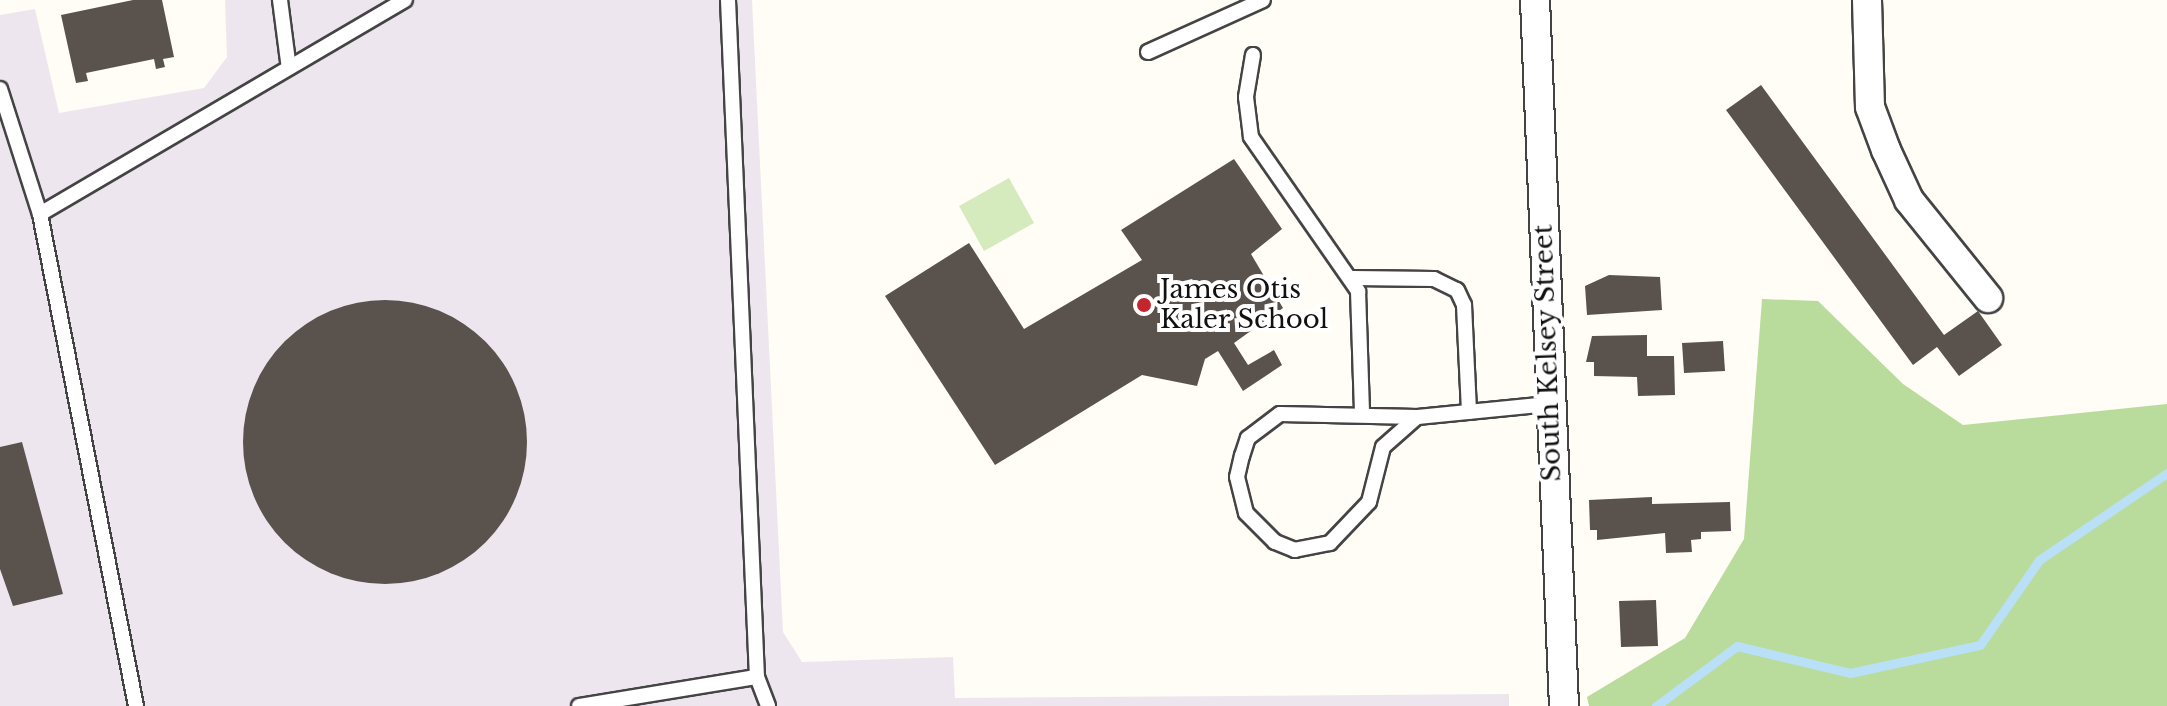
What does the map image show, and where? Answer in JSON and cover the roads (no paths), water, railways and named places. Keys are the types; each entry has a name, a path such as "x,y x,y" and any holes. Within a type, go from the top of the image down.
{"street":[{"name":"South Kelsey Street","path":"1535,0 1549,404 1564,706"},
{"path":"1867,0 1870,107 1886,150 1909,200 1988,298"}],"lane":[{"path":"280,0 288,62"},
{"path":"40,214 288,62 405,0"},
{"path":"728,0 757,677 768,706"},
{"path":"1148,52 1263,0"},
{"path":"1253,55 1246,97 1251,137 1275,181 1353,278 1362,414"},
{"path":"0,89 40,214 136,706"},
{"path":"1353,278 1434,279 1457,290 1464,305 1469,412"},
{"path":"1417,417 1383,447 1359,520 1312,549 1275,542 1240,498 1237,477 1248,438 1280,414 1417,417 1549,404"},
{"path":"579,706 757,677"}],"waterway":[{"path":"1656,706 1737,646 1850,673 1980,645 2039,560 2167,473"}],"place":[{"name":"James Otis Kaler School","path":"1144,305"}]}
